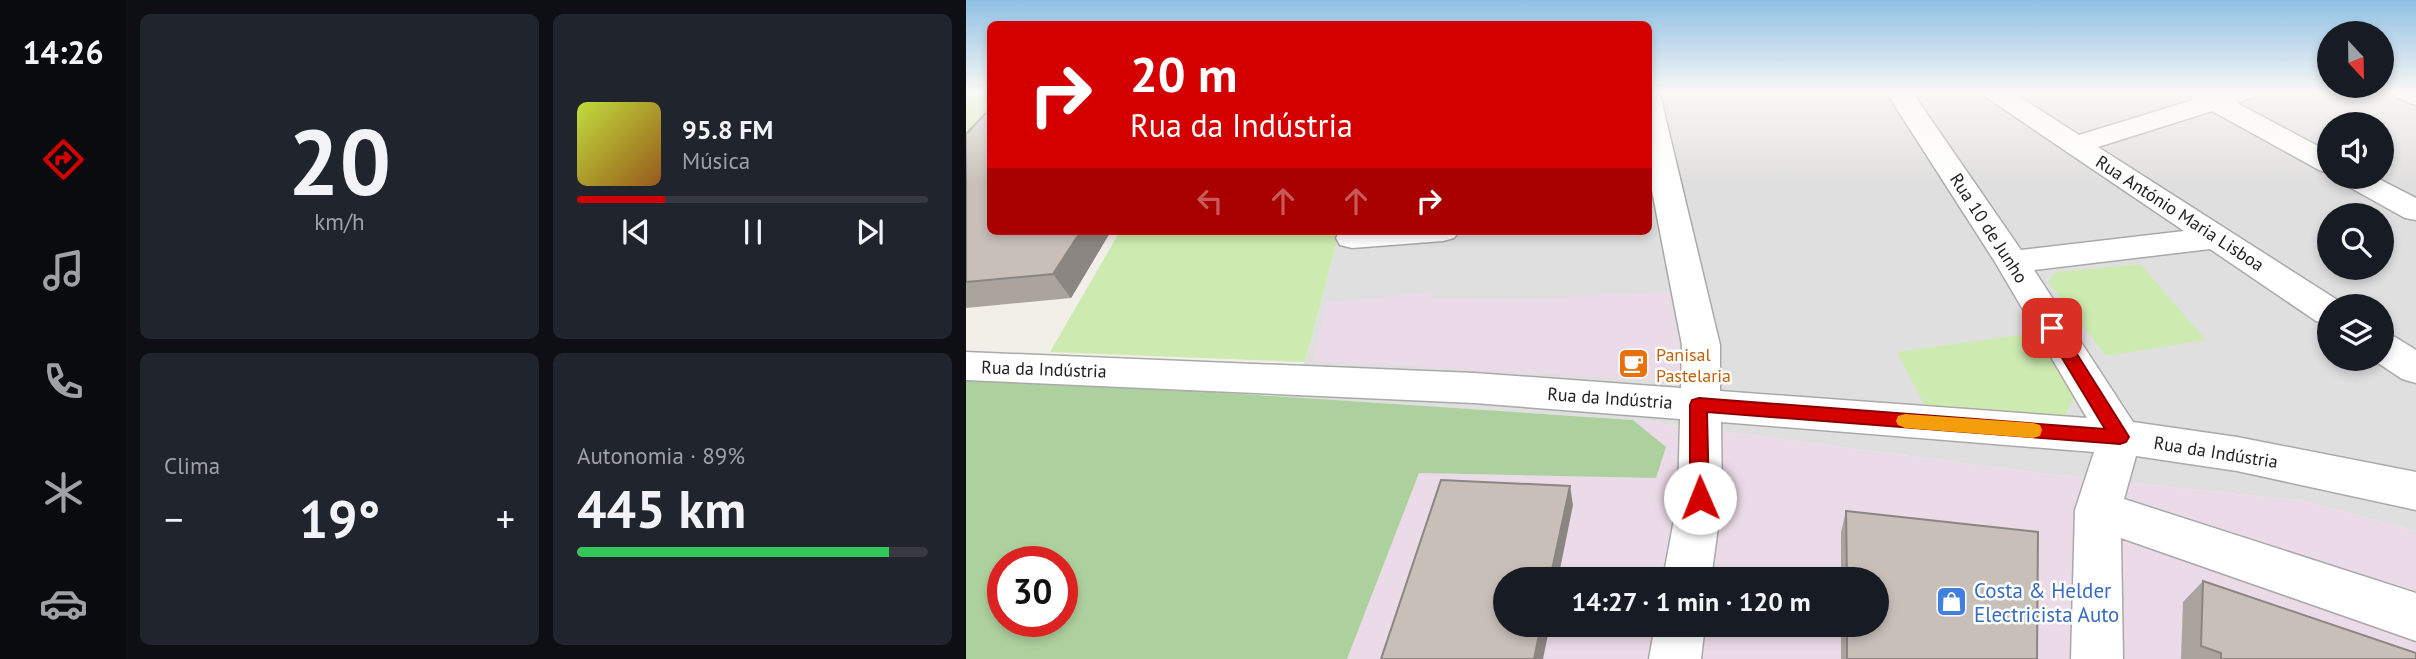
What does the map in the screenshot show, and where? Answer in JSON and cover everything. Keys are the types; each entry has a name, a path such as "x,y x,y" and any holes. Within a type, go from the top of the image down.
{"street":[{"name":"Rua 10 de Junho","path":"1919,123 2012,262 2120,437"},
{"name":"Rua António Maria Lisboa","path":"2042,123 2317,304"},
{"path":"2076,145 2134,123"},
{"path":"2253,123 2317,157"},
{"path":"1652,134 1661,214 1701,345 1700,498 1689,567"},
{"path":"2375,189 2416,211"},
{"path":"1352,238 1391,235"},
{"path":"2012,262 2216,238"},
{"path":"2394,355 2416,369"},
{"name":"Rua da Indústria","path":"966,366 1474,388 2120,437 2237,454 2416,491"},
{"path":"2097,659 2098,510 2120,437"},
{"path":"2098,510 2416,617"},
{"path":"1675,659 1678,637"}],"shaded area":[{"path":"1652,123 2317,123 2317,189 2394,189 2394,123 2416,123 2416,531 2304,501 2056,475 1633,420 1283,397 1305,362 1339,235 1652,235"},
{"path":"1431,292 1433,298 1524,299 1669,292 1686,382 1313,361 1326,303"},
{"path":"1441,408 1633,420 2056,475 2304,501 2416,531 2416,659 1347,659"}],"green space":[{"path":"966,123 984,123 966,142"},
{"path":"1118,235 1339,235 1305,362 1050,352"},
{"path":"2140,264 2206,340 2106,356 2048,282 2056,272"},
{"path":"2047,331 2078,386 2065,417 1928,412 1897,352"},
{"path":"966,379 1183,390 1633,420 1666,447 1656,478 1419,473 1347,659 966,659"}],"building":[{"path":"977,123 987,123 987,235 1078,235 1053,274 966,282 966,134"},
{"path":"1441,480 1570,486 1553,567 1493,567 1493,637 1539,637 1534,659 1381,659"},
{"name":"Costa & Helder Electricista Auto","path":"1846,511 2038,532 2037,659 1847,659 1847,637 1889,637 1889,567 1847,567"},
{"path":"2203,581 2416,653 2416,659 2221,659 2221,653 2201,646"}],"slow traffic":[{"path":"1905,421 2033,430"}],"place":[{"name":"Panisal Pastelaria","path":"1633,364"},
{"name":"Costa & Helder Electricista Auto","path":"1951,602"}],"route":[{"path":"1700,498 1699,405 2120,437 2052,328"}]}
